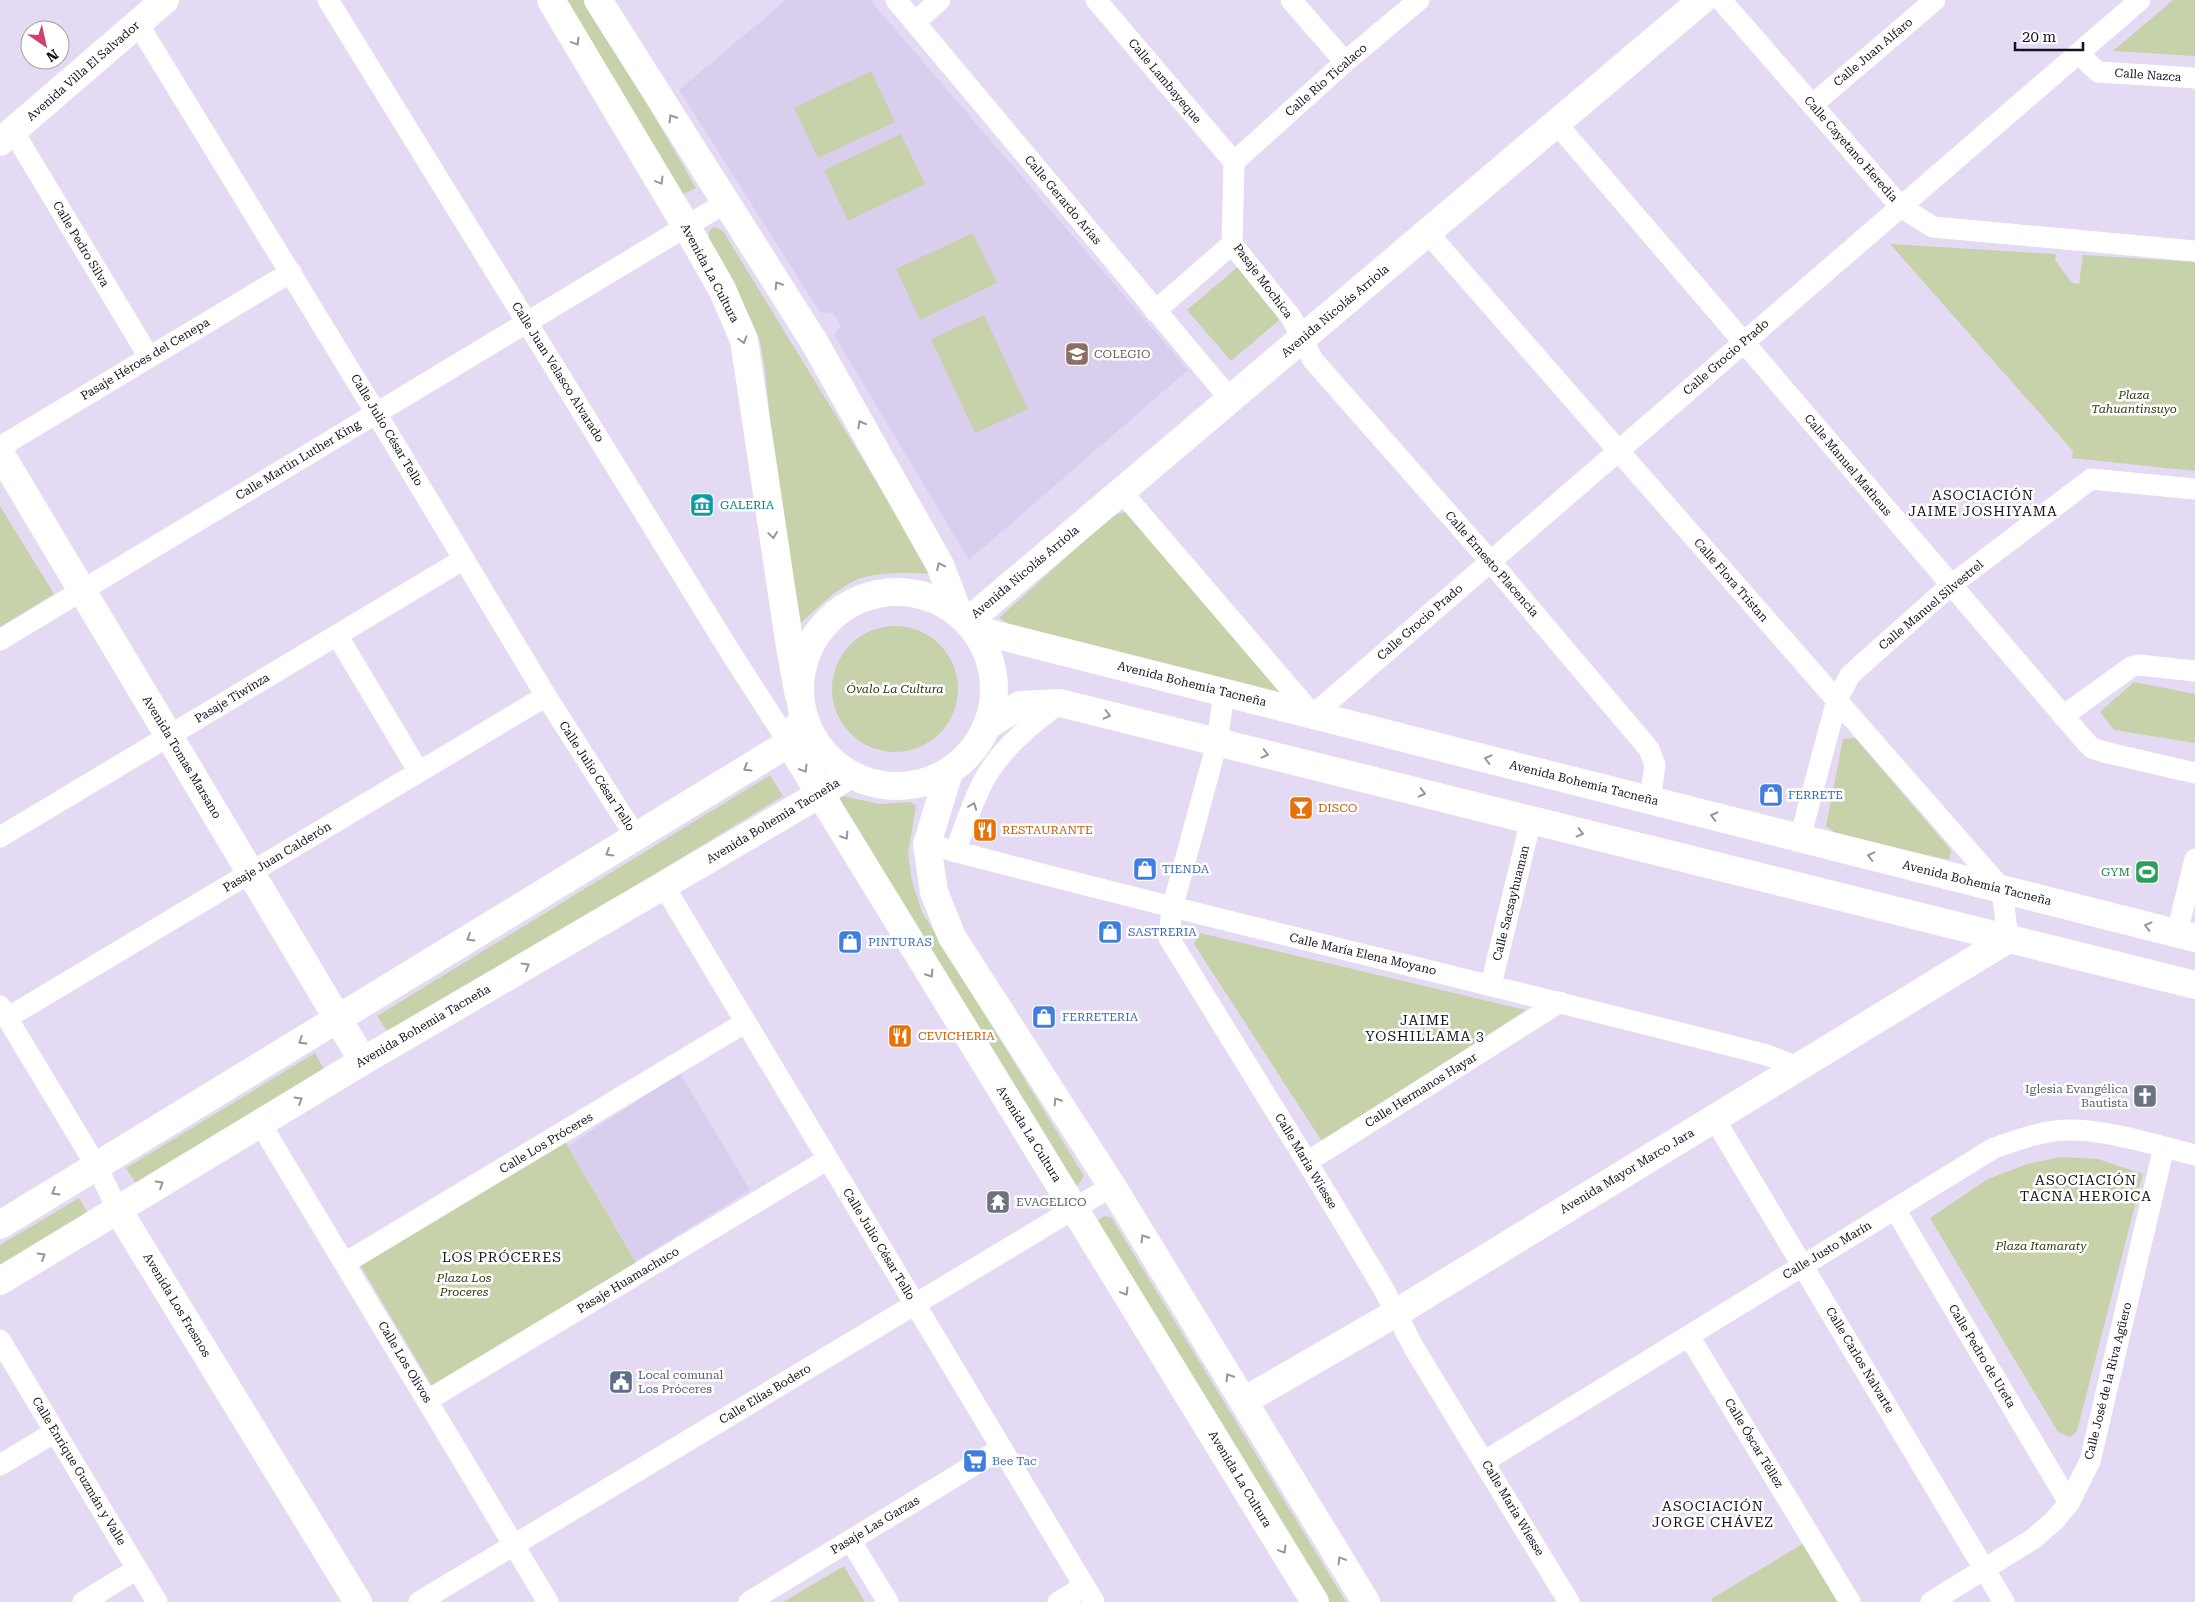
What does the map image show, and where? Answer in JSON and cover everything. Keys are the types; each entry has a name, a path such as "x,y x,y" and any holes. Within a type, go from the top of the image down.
{"main road":[{"name":"Avenida La Cultura","path":"551,0 722,289 744,340 790,647 801,706"},
{"path":"598,0 813,340 940,565 966,621 988,652 994,676 994,702 987,726 972,752 949,772 925,783 899,787 873,784 849,775 827,758 811,736 801,706"},
{"name":"Avenida Nicolás Arriola","path":"966,621 1702,0"},
{"name":"Avenida Villa El Salvador","path":"6,136 151,8"},
{"name":"Avenida Tomas Marsano","path":"0,453 363,1061"},
{"path":"0,1225 789,743 801,706 802,665 814,637 835,613 862,598 892,591 923,594 947,604 966,621"},
{"name":"Avenida Bohemia Tacneña","path":"966,621 1313,715 2186,936"},
{"path":"987,726 1020,705 1060,703 2195,985"},
{"name":"Avenida La Cultura","path":"789,743 1314,1602"},
{"path":"949,772 927,844 934,892 952,937 1112,1186 1366,1602"},
{"name":"Avenida Bohemia Tacneña","path":"0,1281 363,1061 664,886 849,775"},
{"name":"Avenida Mayor Marco Jara","path":"1244,1402 1396,1313 2008,939"},
{"name":"Avenida Los Fresnos","path":"118,1210 358,1602"}],"street":[{"name":"Calle Juan Velasco Alvarado","path":"328,0 734,658 789,743"},
{"name":"Calle Gerardo Arias","path":"896,0 1230,399"},
{"path":"915,22 940,0"},
{"name":"Calle Lambayeque","path":"1096,0 1234,162"},
{"path":"1291,0 1345,62"},
{"name":"Calle Rio Ticalaco","path":"1234,162 1345,62 1419,0"},
{"name":"Calle Cayetano Heredia","path":"1721,0 1901,207 1933,227 2195,251"},
{"name":"Calle Juan Alfaro","path":"1812,105 1935,0"},
{"name":"Calle Grocio Prado","path":"1313,715 2140,0"},
{"name":"Calle Julio César Tello","path":"151,8 291,272 546,696 636,837"},
{"name":"Calle Nazca","path":"2078,53 2098,72 2195,78"},
{"name":"Calle Manuel Matheus","path":"1556,123 1950,586 2092,748 2195,773"},
{"name":"Calle Pedro Silva","path":"6,136 149,357"},
{"name":"Pasaje Mochica","path":"1234,162 1232,244 1291,317 1302,339"},
{"name":"Calle Martin Luther King","path":"0,640 725,203"},
{"name":"Calle Flora Tristan","path":"1427,232 2002,889"},
{"path":"1155,311 1232,244"},
{"name":"Pasaje Héroes del Cenepa","path":"0,447 291,272"},
{"name":"Calle Ernesto Placencia","path":"1302,339 1313,360 1490,561 1649,749 1655,765 1650,800"},
{"name":"Calle Manuel Silvestrel","path":"1800,838 1837,700 1850,675 1950,586 2092,479 2195,489"},
{"path":"1121,491 1313,715"},
{"name":"Pasaje Tiwinza","path":"0,837 464,559"},
{"path":"337,635 419,772"},
{"path":"2063,716 2131,667 2139,665 2195,671"},
{"name":"Calle Maria Wiesse","path":"1224,692 1217,743 1172,909 1169,938 1382,1286 1414,1348 1570,1602"},
{"name":"Pasaje Juan Calderón","path":"4,1012 250,872 546,696"},
{"path":"955,852 979,788 1001,755 1032,723 1060,703"},
{"name":"Calle Sacsayhuaman","path":"1491,985 1531,820"},
{"name":"Calle María Elena Moyano","path":"927,844 1172,909 1560,1002 1767,1055 1798,1067"},
{"path":"2186,936 2195,859"},
{"name":"Calle Julio César Tello","path":"664,886 1090,1594"},
{"path":"2002,889 2008,939"},
{"name":"Calle Hermanos Hayar","path":"1307,1162 1560,1002"},
{"name":"Avenida Los Fresnos","path":"4,1012 97,1167 118,1210"},
{"name":"Calle Los Próceres","path":"345,1263 746,1022"},
{"name":"Calle Carlos Nalvarte","path":"1714,1118 2004,1602"},
{"name":"Calle Los Olivos","path":"260,1123 548,1602"},
{"name":"Calle Justo Marín","path":"1485,1461 1994,1148 2029,1136 2068,1130 2105,1134 2195,1155"},
{"name":"Calle José de la Riva Agüero","path":"1931,1602 1985,1570 2032,1539 2054,1521 2069,1502 2090,1461 2164,1147"},
{"name":"Pasaje Huamachuco","path":"428,1400 828,1159"},
{"name":"Calle Elías Bodero","path":"419,1602 1112,1186"},
{"name":"Calle Pedro de Ureta","path":"1895,1209 2069,1502"},
{"name":"Calle Óscar Téllez","path":"1689,1336 1850,1602"},
{"name":"Calle Enrique Guzmán y Valle","path":"0,1340 157,1602"},
{"path":"0,1465 55,1432"},
{"name":"Pasaje Las Garzas","path":"749,1602 1002,1448"},
{"path":"850,1540 888,1602"},
{"path":"83,1602 137,1569"},
{"path":"1058,1602 1090,1594"}],"shaded area":[{"path":"786,0 870,0 1188,370 969,560 834,335 841,326 837,319 832,313 820,312 679,90"},
{"path":"680,1073 750,1190 636,1261 568,1146"}],"green space":[{"path":"565,0 587,0 696,188 680,196"},
{"path":"2173,0 2195,0 2195,56 2113,51"},
{"path":"871,71 895,122 818,158 794,108"},
{"path":"901,134 925,184 848,221 824,170"},
{"path":"714,227 723,231 933,574 884,574 856,580 834,594 801,623 775,472 765,369 760,341 749,316 709,241 709,231"},
{"path":"973,233 997,283 920,320 896,269"},
{"name":"Plaza Tahuantinsuyo","path":"1890,244 2056,254 2055,260 2072,283 2079,284 2083,255 2195,262 2195,471 2072,458 2073,451"},
{"path":"1240,265 1283,317 1231,361 1187,310"},
{"path":"984,315 1028,409 975,433 931,339"},
{"path":"0,506 54,594 0,627"},
{"path":"1129,511 1287,686 1283,699 1013,627 999,618 1113,515"},
{"name":"Óvalo La Cultura","path":"895,626 919,631 940,644 953,665 958,689 953,713 940,734 919,747 895,752 871,747 850,734 837,713 832,689 837,665 850,644 871,631"},
{"path":"2134,682 2195,694 2195,743 2114,730 2100,712"},
{"path":"1855,738 1951,850 1949,860 1835,833 1826,826 1843,739"},
{"path":"770,775 783,796 390,1036 377,1016"},
{"path":"838,795 879,804 911,802 916,806 908,853 912,881 922,912 1084,1176 1078,1185 1069,1183 837,803"},
{"path":"1200,933 1526,1010 1323,1143 1194,944"},
{"path":"315,1053 326,1073 138,1187 126,1168"},
{"name":"Plaza Los Proceres","path":"563,1138 637,1264 434,1389 359,1263"},
{"name":"Plaza Itamaraty","path":"2060,1157 2098,1159 2143,1174 2077,1431 2070,1437 2058,1432 1930,1218 1988,1179 2027,1164"},
{"path":"79,1198 89,1215 0,1269 0,1245"},
{"path":"1104,1216 1111,1217 1346,1602 1327,1602 1096,1226 1098,1220"},
{"path":"1809,1540 1847,1602 1713,1602 1711,1599"},
{"path":"844,1566 865,1602 783,1602"}],"place":[{"name":"COLEGIO","path":"1077,354"},
{"name":"GALERIA","path":"702,505"},
{"name":"FERRETE","path":"1771,795"},
{"name":"DISCO","path":"1301,808"},
{"name":"RESTAURANTE","path":"985,830"},
{"name":"TIENDA","path":"1145,869"},
{"name":"GYM","path":"2147,872"},
{"name":"SASTRERIA","path":"1110,932"},
{"name":"PINTURAS","path":"850,942"},
{"name":"FERRETERIA","path":"1044,1017"},
{"name":"CEVICHERIA","path":"900,1036"},
{"name":"Iglesia Evangélica Bautista","path":"2145,1096"},
{"name":"EVAGELICO","path":"998,1202"},
{"name":"Local comunal Los Próceres","path":"621,1382"},
{"name":"Bee Tac","path":"975,1461"}],"district":[{"name":"ASOCIACIÓN JAIME JOSHIYAMA","path":"1983,504"},
{"name":"JAIME YOSHILLAMA 3","path":"1425,1028"},
{"name":"ASOCIACIÓN TACNA HEROICA","path":"2086,1188"},
{"name":"LOS PRÓCERES","path":"502,1257"},
{"name":"ASOCIACIÓN JORGE CHÁVEZ","path":"1713,1514"}]}
